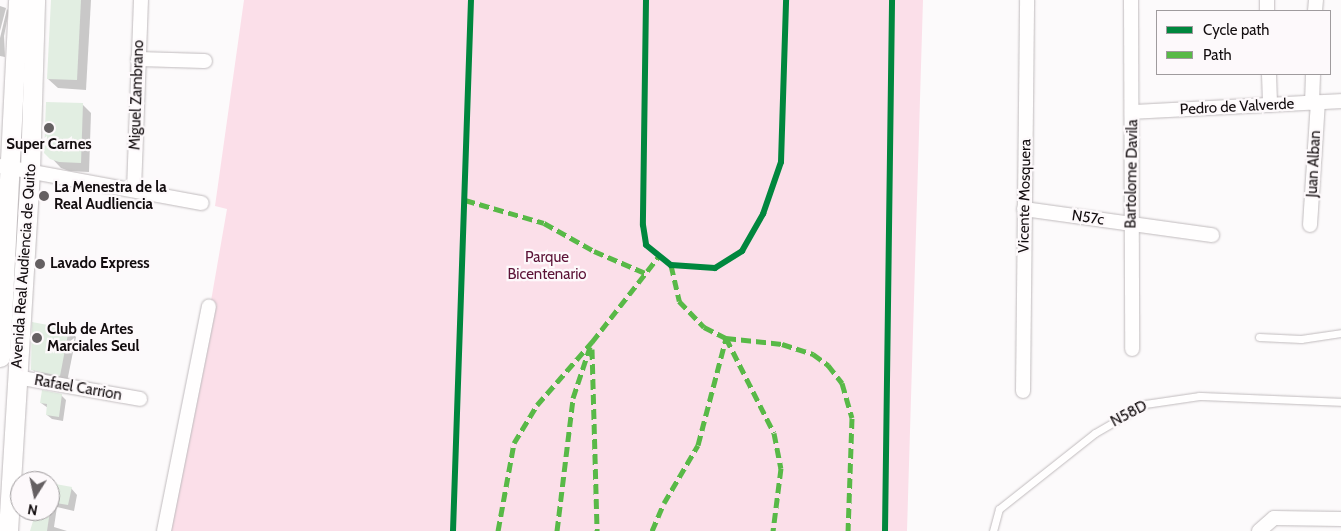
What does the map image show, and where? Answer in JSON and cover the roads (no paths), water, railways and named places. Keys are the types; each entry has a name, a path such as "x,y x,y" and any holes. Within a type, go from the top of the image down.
{"main road":[{"name":"Avenida Real Audiencia de Quito","path":"0,357 5,167 18,0"},
{"name":"Avenida Real Audiencia de Quito","path":"8,531 30,171 35,0"}],"street":[{"name":"Miguel Zambrano","path":"134,190 141,0"},
{"name":"Vicente Mosquera","path":"1023,391 1027,0"},
{"name":"Bartolome Davila","path":"1131,0 1132,349"},
{"path":"138,59 205,61"},
{"path":"1269,75 1270,105"},
{"name":"Juan Alban","path":"1310,225 1315,102 1313,75"},
{"name":"Pedro de Valverde","path":"1132,112 1341,101"},
{"path":"5,167 202,203"},
{"name":"N57c","path":"1024,209 1212,235"},
{"path":"164,531 209,306"},
{"name":"Rafael Carrion","path":"17,377 140,399"},
{"path":"1259,531 1274,518 1341,519"}],"lane":[{"path":"1259,337 1301,339 1341,333"},
{"name":"N58D","path":"993,531 999,509 1094,433 1144,404 1199,396 1341,402"}],"place":[{"name":"Super Carnes","path":"49,128"},
{"name":"La Menestra de la Real Audliencia","path":"44,196"},
{"name":"Lavado Express","path":"40,264"},
{"name":"Club de Artes Marciales Seul","path":"37,338"}],"park label":[{"name":"Parque Bicentenario","path":"547,266"}]}
